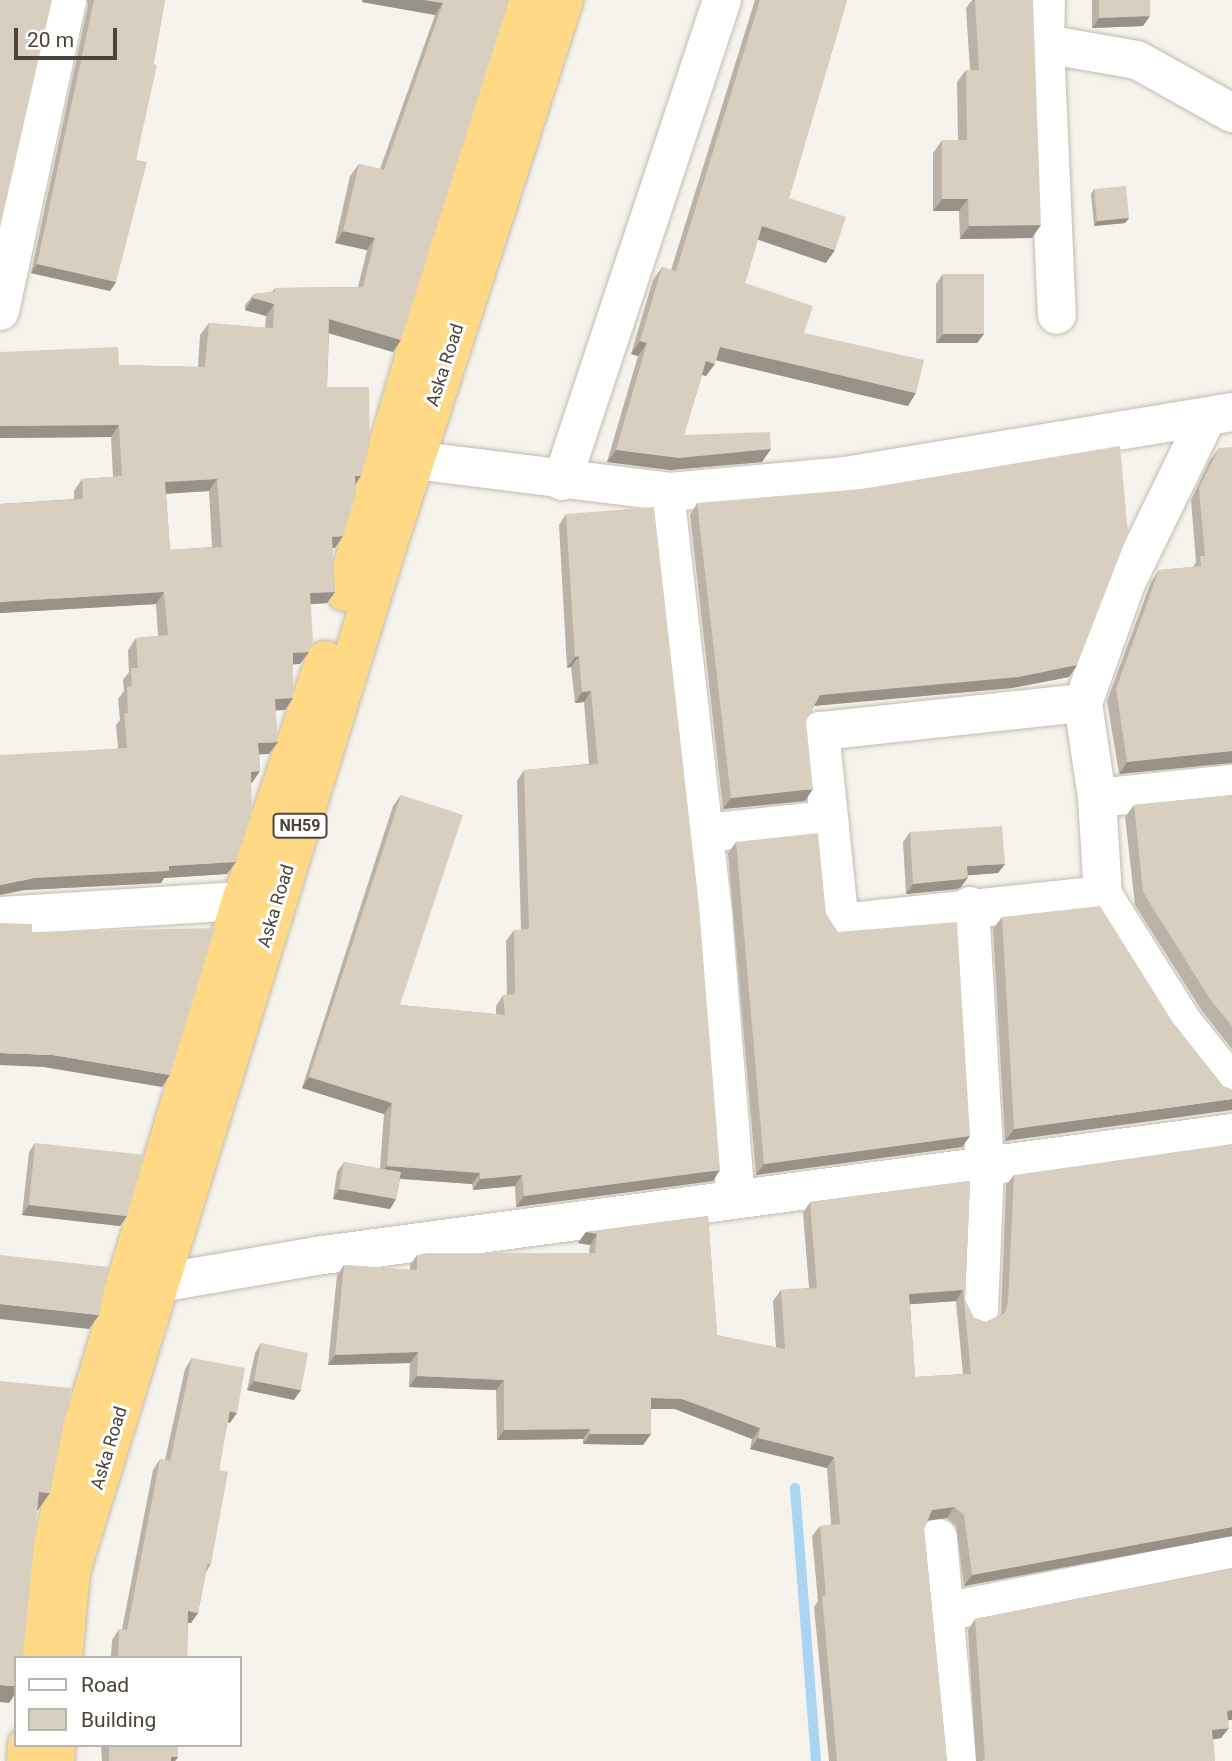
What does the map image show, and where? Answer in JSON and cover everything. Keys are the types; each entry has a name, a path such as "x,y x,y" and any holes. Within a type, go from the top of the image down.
{"highway":[{"name":"NH59","path":"33,1656 36,1627 68,1474 143,1283 241,901 327,654 433,293 527,0"},
{"name":"Aska Road","path":"64,1656 71,1571 143,1283 564,0"}],"street":[{"path":"0,311 67,0"},
{"path":"562,481 722,0"},
{"path":"1046,0 1045,44 1057,315"},
{"path":"1045,44 1137,60 1232,113"},
{"path":"414,460 562,481 670,492 846,476 1219,416"},
{"path":"1219,416 1126,583 1083,704 1097,798 1103,895 1184,1024 1232,1084"},
{"path":"670,492 667,510 705,833 736,1198"},
{"path":"1083,704 820,731 829,820 840,922 971,906 1103,895"},
{"path":"1097,798 1232,784"},
{"path":"705,833 829,820"},
{"path":"0,916 241,901"},
{"path":"971,906 985,1167 979,1311"},
{"path":"143,1283 316,1256 736,1198 1232,1133"},
{"path":"938,1538 957,1761"},
{"path":"944,1612 1232,1555"}],"building":[{"path":"0,0 52,0 0,228"},
{"path":"94,0 165,0 153,64 157,65 136,160 147,162 116,282 37,264"},
{"path":"424,0 509,0 401,340 329,319 327,387 369,387 370,444 361,476 355,476 356,494 343,536 332,537 335,592 310,593 313,641 309,652 293,653 293,698 275,699 278,742 258,743 260,771 251,772 252,814 236,862 169,866 169,871 34,878 0,885 0,755 127,748 124,713 128,713 127,687 132,686 131,668 138,668 136,638 168,635 164,592 0,602 0,504 83,499 82,479 122,476 119,425 0,426 0,352 118,347 119,365 205,367 209,323 273,328 274,304 253,298 254,294 275,292 275,288 363,287 375,238 343,231 359,164 384,170 443,3","holes":["217,479 222,547 170,550 165,482"]},
{"path":"760,0 847,0 789,198 846,217 835,250 762,226 745,283 813,306 804,333 924,360 916,393 720,347 715,364 706,361 684,435 770,432 771,449 679,458 616,450 647,343 640,341 662,267 676,271"},
{"path":"975,0 1033,0 1041,225 969,226 968,199 942,199 942,140 967,140 966,70 979,70"},
{"path":"1099,0 1150,0 1150,16 1099,18"},
{"path":"1126,186 1129,218 1097,221 1094,189"},
{"path":"943,274 984,274 984,334 943,334"},
{"path":"1120,446 1128,534 1077,665 1019,677 820,695 806,721 813,789 731,798 697,503 861,489"},
{"path":"1232,447 1232,751 1127,762 1116,689 1159,570 1201,566 1200,556 1205,556 1199,488 1219,448"},
{"path":"654,507 699,906 720,1170 524,1196 522,1175 480,1179 480,1173 387,1166 392,1103 309,1077 401,795 463,815 400,1005 505,1015 503,995 515,994 514,930 529,929 524,770 598,764 591,691 582,692 579,656 575,657 566,514"},
{"path":"1232,795 1232,1026 1210,999 1143,892 1134,805"},
{"path":"1002,826 1005,864 967,866 968,877 964,879 913,884 910,832"},
{"path":"818,833 826,914 838,932 957,922 970,1136 764,1164 736,842"},
{"path":"1100,906 1174,1024 1223,1086 1232,1089 1232,1099 1014,1129 1002,917"},
{"path":"0,923 32,924 32,932 215,928 170,1075 53,1055 0,1053"},
{"path":"35,1143 145,1155 127,1216 29,1205"},
{"path":"1232,1144 1232,1527 972,1575 964,1515 954,1507 932,1510 924,1529 947,1761 837,1761 822,1596 826,1595 820,1526 840,1524 834,1457 758,1438 760,1428 682,1399 651,1398 651,1434 590,1434 590,1429 504,1430 504,1380 417,1376 418,1352 335,1355 344,1265 417,1270 417,1255 427,1253 595,1253 597,1234 586,1232 708,1216 717,1335 785,1349 781,1290 817,1288 810,1202 970,1181 965,1300 974,1318 986,1322 1005,1313 1008,1302 1014,1175","holes":["963,1290 971,1374 915,1377 909,1294"]},
{"path":"344,1162 401,1172 396,1199 339,1189"},
{"path":"0,1255 109,1267 99,1315 0,1304"},
{"path":"261,1343 308,1353 301,1390 254,1381"},
{"path":"192,1358 245,1368 237,1413 230,1411 219,1470 228,1472 211,1564 207,1564 198,1613 188,1611 187,1656 118,1656 119,1629 127,1630 160,1459 170,1461"},
{"path":"0,1381 71,1388 50,1493 39,1492 23,1656 14,1656 14,1686 0,1685"},
{"path":"1232,1568 1232,1710 1227,1711 1229,1728 1212,1730 1215,1761 982,1761 985,1759 975,1619"},
{"path":"109,1747 178,1747 178,1757 171,1757 171,1761 109,1761"}],"waterway":[{"path":"795,1488 816,1761"}]}
